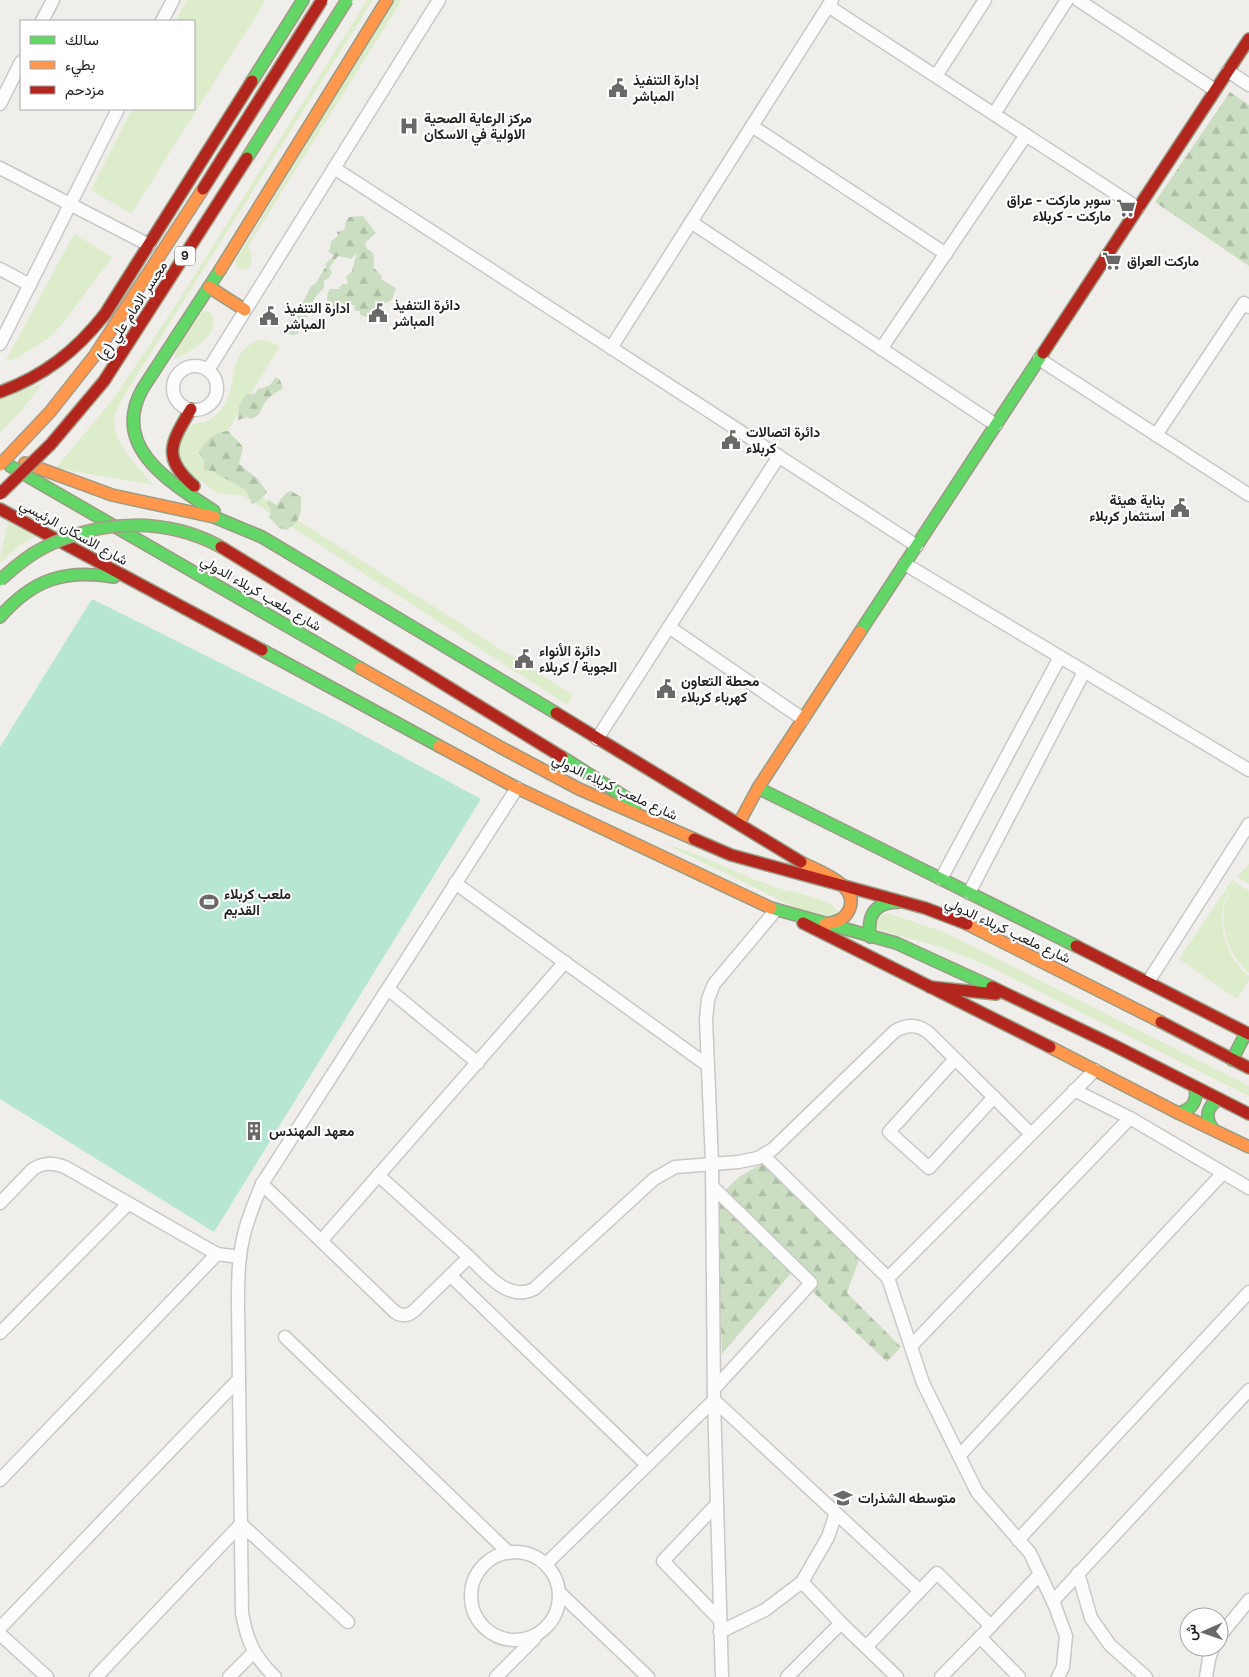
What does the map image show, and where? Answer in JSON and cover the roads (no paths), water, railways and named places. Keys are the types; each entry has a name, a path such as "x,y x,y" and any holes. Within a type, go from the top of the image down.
{"main road":[{"path":"0,392 30,380 48,370 79,345 105,314 303,0"},
{"name":"مجسر الامام علي (ع)","path":"0,465 55,407 120,320 322,0"},
{"name":"مجسر الامام علي (ع)","path":"0,494 52,444 104,381 152,309 347,0"},
{"path":"232,523 178,487 160,473 148,459 139,444 133,428 132,416 135,404 388,0"},
{"path":"739,822 758,788 1249,39"},
{"path":"209,287 245,310"},
{"path":"191,409 178,430 172,448 172,460 184,478 262,537 597,739 739,822 808,866 843,885 850,900 847,916 841,922 833,925 824,924"},
{"path":"0,454 112,494 191,510 232,523 262,537"},
{"name":"شارع ملعب كربلاء الدولي","path":"0,460 500,747 610,804 731,855 770,867 843,885 956,919 1249,1068"},
{"name":"شارع الاسكان الرئيسي","path":"0,509 133,582"},
{"path":"0,580 38,552 54,543 78,534 104,528 128,526 164,527 180,530 217,544 628,799 714,848"},
{"path":"0,617 27,590 55,577 100,574 133,582 517,788 776,910 1249,1147"},
{"path":"758,788 969,892 1248,1034 1232,1060"},
{"path":"870,937 869,921 877,907 892,901 900,902"},
{"path":"776,910 896,943 916,951 1113,1045 1249,1114"},
{"path":"930,987 1010,996"},
{"path":"1178,1113 1188,1110 1195,1102 1197,1092 1195,1087"},
{"path":"1213,1129 1209,1124 1207,1112 1209,1106 1219,1099"}],"street":[{"path":"43,20 53,0"},
{"path":"163,20 173,0"},
{"path":"208,370 439,0"},
{"path":"936,76 985,0"},
{"path":"994,114 1067,0"},
{"path":"1078,0 1215,90"},
{"path":"611,348 830,3 936,76 1138,208"},
{"path":"0,104 20,64"},
{"path":"1228,71 1249,85"},
{"path":"0,344 117,110"},
{"path":"752,126 946,254"},
{"path":"881,349 1026,135"},
{"path":"0,168 149,245"},
{"path":"334,168 917,546"},
{"path":"691,222 996,425"},
{"path":"0,269 30,285"},
{"path":"1156,435 1244,303 1249,306"},
{"path":"1039,359 1249,496"},
{"path":"195,366 208,370 216,382 217,390 215,397 205,408 198,410 184,407 175,396 174,382 177,376 188,368 195,366"},
{"path":"597,739 779,456"},
{"path":"905,564 1249,770"},
{"path":"669,627 803,719"},
{"path":"941,879 1060,657"},
{"path":"969,892 1084,672"},
{"path":"275,1677 264,1667 254,1652 246,1635 242,1613 238,1270 242,1239 250,1212 262,1184 517,788"},
{"path":"1148,982 1249,824"},
{"path":"455,883 707,1065"},
{"path":"722,1677 714,1394 712,1163 706,1020 708,999 714,984 776,910"},
{"path":"321,1241 564,962"},
{"path":"388,989 478,1063"},
{"path":"378,1176 469,1257 510,1292 515,1293 528,1292 540,1286 654,1178 675,1167 738,1162 758,1158 773,1149 900,1028 913,1025 925,1029 1031,1134"},
{"path":"955,1059 890,1132 929,1168 994,1097"},
{"path":"888,1278 1095,1070"},
{"path":"1074,1090 1130,1118 1249,1188"},
{"path":"911,1346 1130,1118"},
{"path":"763,1155 888,1278 923,1383 977,1492 1030,1553 1053,1601 1066,1636 1063,1667 1058,1677"},
{"path":"0,1203 32,1168 54,1163 65,1167 217,1254 240,1257"},
{"path":"959,1456 1223,1173"},
{"path":"262,1184 395,1312 403,1316 412,1313 469,1257"},
{"path":"546,1564 647,1465 714,1394 811,1283 712,1187"},
{"path":"0,1333 128,1204"},
{"path":"0,1480 217,1254"},
{"path":"451,1276 647,1465"},
{"path":"1018,1540 1249,1292"},
{"path":"285,1337 509,1553"},
{"path":"0,1628 239,1379"},
{"path":"1053,1601 1249,1390"},
{"path":"714,1394 836,1513 920,1591"},
{"path":"717,1504 663,1561 720,1626"},
{"path":"720,1626 765,1610 802,1582 828,1537 836,1513"},
{"path":"241,1524 348,1622"},
{"path":"96,1677 241,1524"},
{"path":"497,1677 550,1624 558,1609 560,1593 556,1577 546,1564 532,1555 516,1552 500,1554 486,1563 476,1576 471,1592 472,1608 480,1623 491,1634 507,1640 523,1640 538,1635"},
{"path":"866,1647 937,1573 991,1626"},
{"path":"1078,1573 1091,1618 1110,1645 1146,1677"},
{"path":"941,1677 1040,1574"},
{"path":"802,1582 897,1677"},
{"path":"560,1593 648,1677"},
{"path":"1229,1625 1249,1600"},
{"path":"786,1677 841,1623"},
{"path":"0,1634 47,1677"},
{"path":"980,1637 1019,1677"},
{"path":"229,1677 254,1652"},
{"path":"1206,1677 1210,1657"}],"place":[{"name":"إدارة التنفيذ المباشر","path":"618,88"},
{"name":"مركز الرعاية الصحية الاولية في الاسكان","path":"409,126"},
{"name":"سوبر ماركت - عراق ماركت - كربلاء","path":"1126,208"},
{"name":"ماركت العراق","path":"1112,261"},
{"name":"دائرة التنفيذ المباشر","path":"378,313"},
{"name":"ادارة التنفيذ المباشر","path":"269,316"},
{"name":"دائرة اتصالات كربلاء","path":"731,440"},
{"name":"بناية هيئة استثمار كربلاء","path":"1180,508"},
{"name":"دائرة الأنواء الجوية / كربلاء","path":"524,659"},
{"name":"محطة التعاون كهرباء كربلاء","path":"666,689"},
{"name":"ملعب كربلاء القديم","path":"209,902"},
{"name":"معهد المهندس","path":"254,1131"},
{"name":"متوسطه الشذرات","path":"843,1498"}]}
